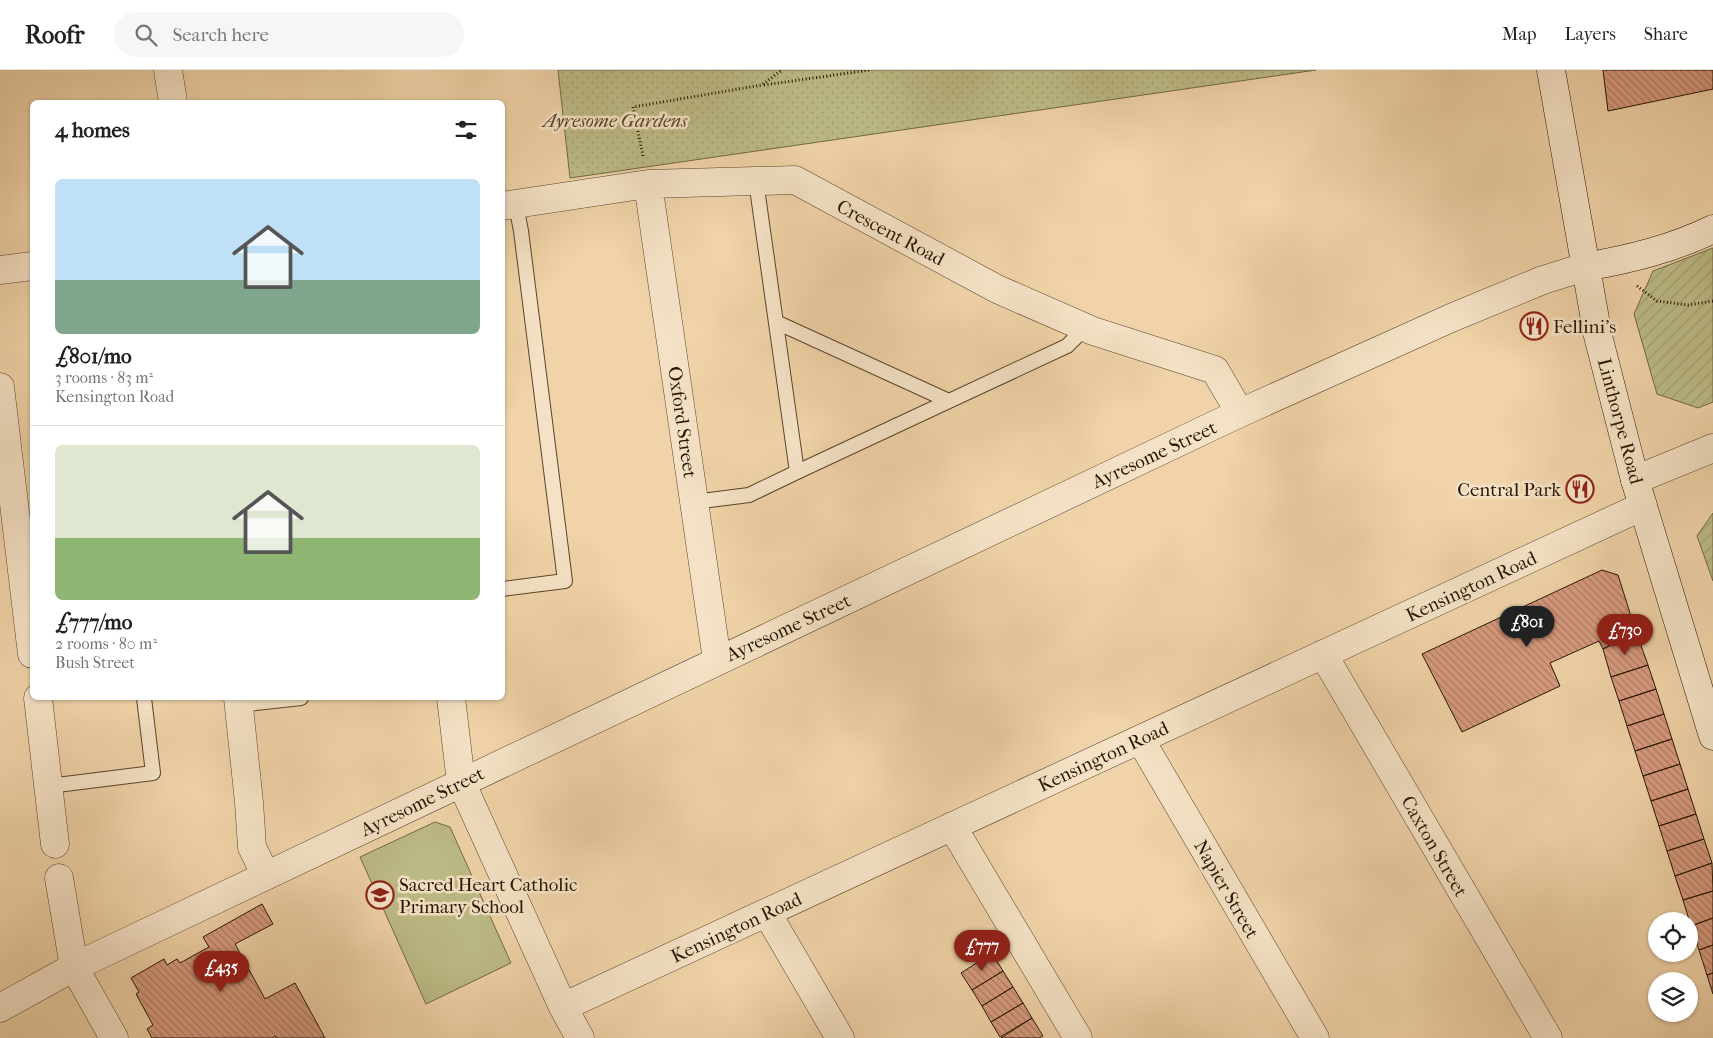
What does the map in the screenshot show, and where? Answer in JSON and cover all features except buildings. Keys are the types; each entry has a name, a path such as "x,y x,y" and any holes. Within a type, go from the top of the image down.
{"street":[{"path":"168,70 173,100"},
{"name":"Linthorpe Road","path":"1551,70 1598,336 1635,480 1713,736"},
{"name":"Crescent Road","path":"509,205 648,184 795,180 996,289 1086,328 1215,370 1240,413"},
{"name":"Oxford Street","path":"648,184 717,660"},
{"name":"Ayresome Street","path":"0,1008 74,967 1240,413 1452,318 1543,280 1585,267 1642,256 1690,240 1713,229"},
{"path":"0,270 30,266"},
{"path":"0,387 30,637"},
{"path":"1635,480 1713,448"},
{"name":"Kensington Road","path":"563,1007 1643,506"},
{"name":"Caxton Street","path":"1323,654 1548,1038"},
{"path":"38,700 55,844"},
{"path":"451,700 461,782 563,1007 580,1038"},
{"path":"238,701 252,847 266,876"},
{"name":"Napier Street","path":"1140,739 1315,1038"},
{"path":"952,826 1078,1038"},
{"path":"59,878 74,967 114,1038"},
{"path":"767,913 840,1038"}],"lane":[{"path":"756,181 798,472"},
{"path":"505,589 564,581 524,250 509,205"},
{"path":"776,322 949,401"},
{"path":"694,502 749,495 1067,346 1086,328"},
{"path":"48,786 154,773 144,700"},
{"path":"238,701 259,700"}],"path":[{"path":"762,85 782,70"},
{"path":"648,184 634,107 762,85 870,70"},
{"path":"1621,260 1631,282 1657,301 1688,305 1713,301"}],"green space":[{"name":"Ayresome Gardens","path":"558,70 1316,70 570,178"},
{"path":"1713,248 1713,402 1698,408 1657,394 1634,314 1653,271"},
{"path":"1713,513 1713,581 1697,536"},
{"path":"435,822 450,827 511,963 426,1004 360,857"}],"place":[{"name":"Fellini's","path":"1534,326"},
{"name":"Central Park","path":"1580,489"},
{"name":"Sacred Heart Catholic Primary School","path":"380,895"}]}
